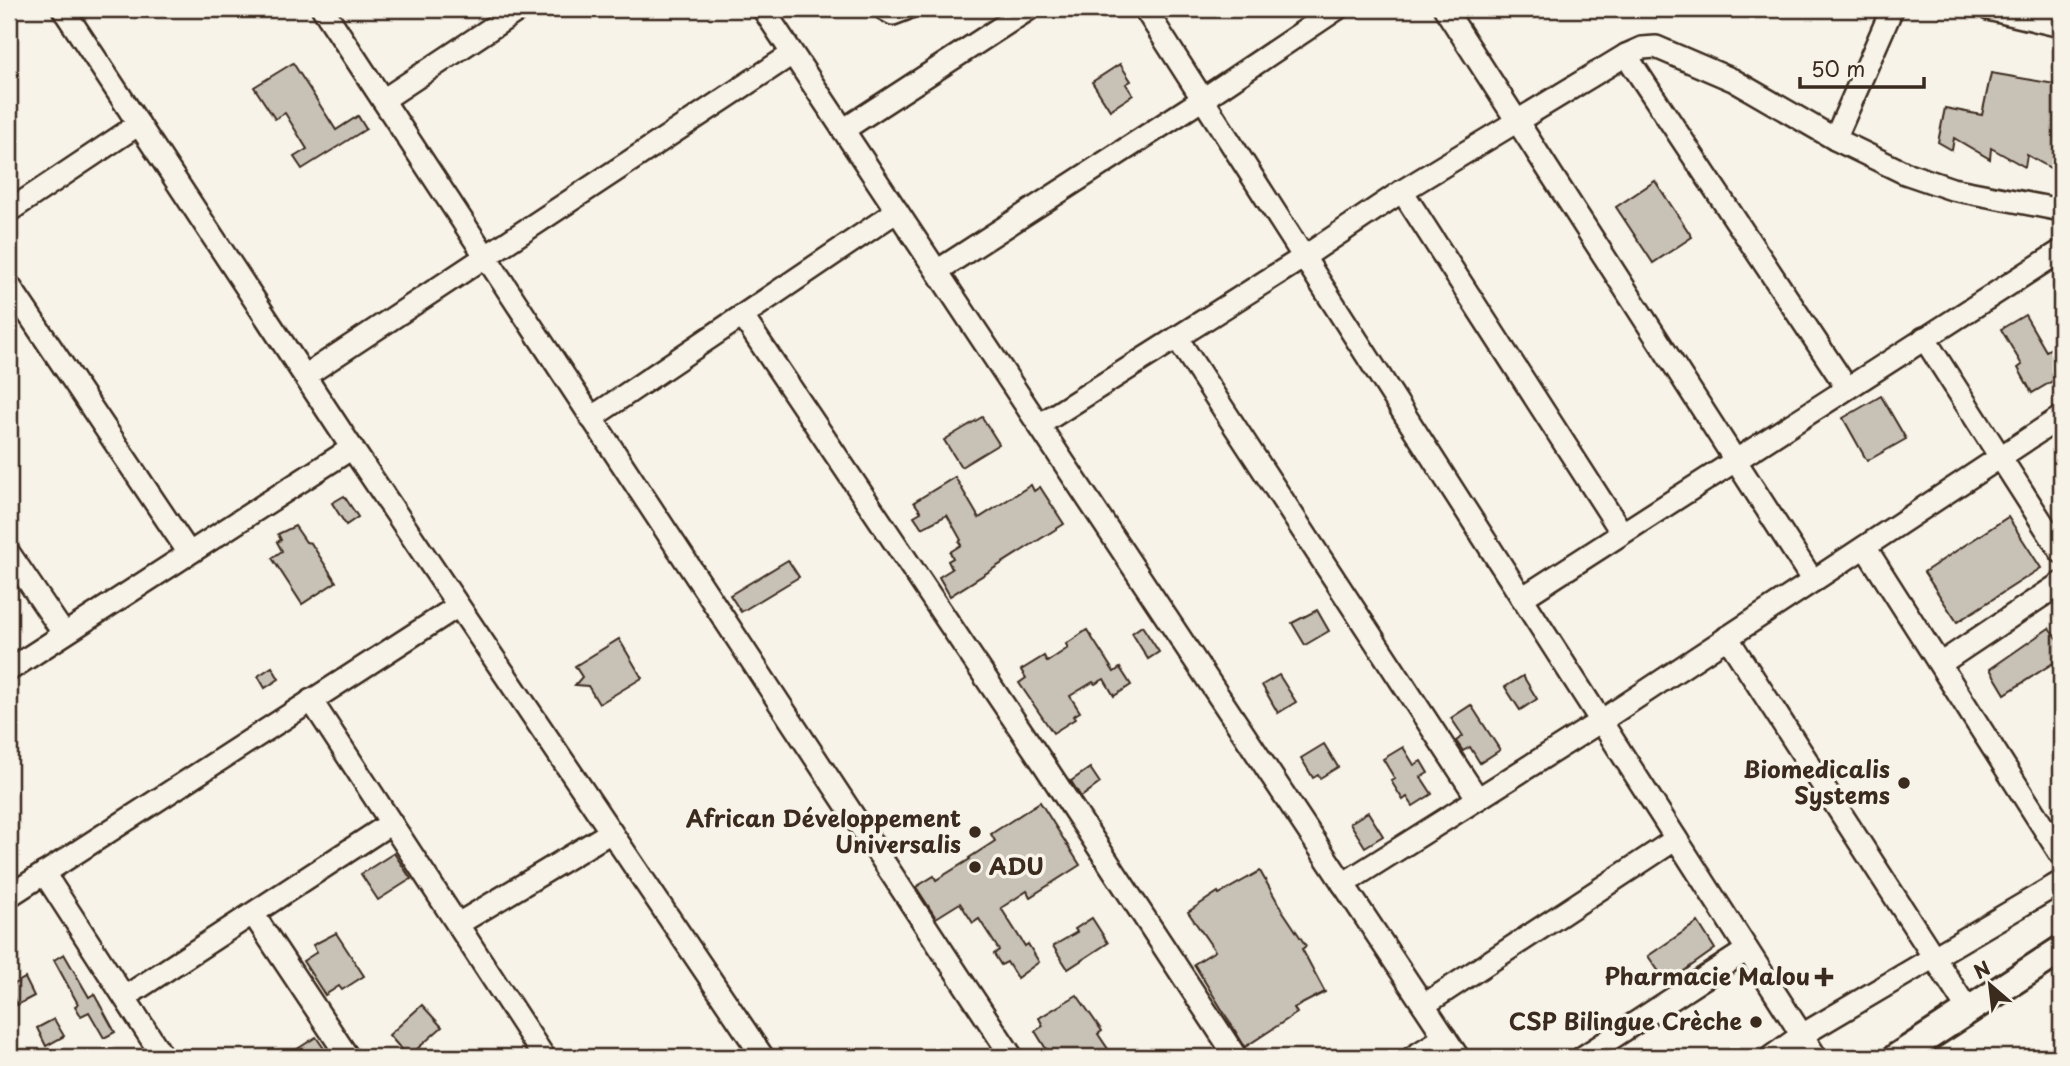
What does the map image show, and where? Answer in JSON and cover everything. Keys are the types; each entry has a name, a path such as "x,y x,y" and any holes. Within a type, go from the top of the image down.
{"main road":[{"path":"1897,1057 2061,950"}],"street":[{"path":"63,9 352,448 763,1057"},
{"path":"323,9 1012,1057"},
{"path":"383,100 520,9"},
{"path":"763,9 1458,1057"},
{"path":"884,9 893,14 906,9"},
{"path":"843,130 1029,9"},
{"path":"1145,9 1816,1057"},
{"path":"937,271 1337,9"},
{"path":"1445,9 1812,581"},
{"path":"1835,139 1892,9"},
{"path":"1988,9 2061,26"},
{"path":"1039,425 1304,257 1402,191 1626,55 1642,48 1656,47 1733,80 1835,139 1905,173 1940,185 2061,210"},
{"path":"305,376 792,54"},
{"path":"1626,55 1847,388"},
{"path":"9,211 139,124"},
{"path":"1402,191 1622,533"},
{"path":"591,418 897,211"},
{"path":"1522,597 2061,251"},
{"path":"9,285 188,553"},
{"path":"743,317 1045,766 1236,1057"},
{"path":"1177,338 1478,799"},
{"path":"1924,338 2061,552"},
{"path":"1343,884 1601,721 2061,417"},
{"path":"9,670 352,448"},
{"path":"1865,547 2061,855"},
{"path":"9,553 64,634"},
{"path":"1940,664 2061,583"},
{"path":"9,896 458,606"},
{"path":"1727,637 1968,1010"},
{"path":"310,700 458,924 540,1056"},
{"path":"125,997 391,823"},
{"path":"458,924 611,832"},
{"path":"1423,1004 1676,839"},
{"path":"44,873 163,1057"},
{"path":"1771,1057 1802,1035 2061,882"},
{"path":"253,914 348,1057"},
{"path":"1583,1057 1747,950"},
{"path":"1413,1057 1445,1037"}],"building":[{"path":"293,63 336,130 358,116 366,129 302,169 294,157 307,149 285,113 275,119 254,87"},
{"path":"1120,64 1131,81 1126,84 1133,95 1110,110 1092,82"},
{"path":"1991,73 2061,85 2061,174 2027,155 2025,167 1991,148 1990,159 1954,138 1952,150 1938,142 1945,108 1982,115"},
{"path":"1655,181 1692,237 1653,263 1616,207"},
{"path":"2025,315 2046,351 2061,342 2061,376 2032,393 2018,368 2022,365 2001,329"},
{"path":"1881,396 1906,439 1867,461 1843,418"},
{"path":"982,417 999,444 961,467 944,440"},
{"path":"955,477 979,518 1031,485 1034,491 1040,487 1064,524 950,596 939,577 952,569 948,561 953,558 950,552 961,545 961,540 947,515 922,528 914,516 921,512 914,502"},
{"path":"344,496 358,517 346,525 332,503"},
{"path":"2008,517 2041,568 1957,622 1924,572"},
{"path":"295,526 306,542 311,543 336,582 302,604 272,558 282,551 277,542 281,540 278,534"},
{"path":"788,560 799,577 741,612 730,595"},
{"path":"1317,610 1329,631 1305,645 1292,623"},
{"path":"1142,626 1159,652 1148,659 1132,633"},
{"path":"2049,628 2061,643 2061,658 2005,694 1990,669"},
{"path":"1087,630 1114,672 1120,668 1131,685 1114,696 1104,679 1095,684 1093,682 1070,696 1080,712 1073,716 1075,719 1053,733 1019,683 1026,678 1021,670 1044,656 1047,662 1068,648 1066,644"},
{"path":"619,639 642,678 599,704 588,686 575,685 582,677 575,666"},
{"path":"272,667 279,679 265,688 258,676"},
{"path":"1279,675 1296,702 1278,713 1262,685"},
{"path":"1523,676 1537,699 1520,710 1505,687"},
{"path":"1471,705 1500,750 1480,763 1470,747 1463,751 1456,741 1463,736 1451,718"},
{"path":"1324,744 1338,767 1320,778 1318,775 1313,778 1301,758"},
{"path":"1403,747 1414,765 1421,761 1428,773 1421,777 1432,794 1413,806 1407,797 1403,800 1391,781 1395,779 1383,759"},
{"path":"1090,768 1100,783 1081,797 1071,781"},
{"path":"1040,802 1080,865 1030,897 1027,891 1001,908 1025,946 1028,944 1039,962 1017,978 1007,962 1001,965 994,954 999,950 979,919 973,923 960,903 936,918 916,887 934,876 936,880 970,859 995,841 991,834"},
{"path":"1368,812 1383,836 1365,847 1350,823"},
{"path":"394,853 411,879 378,900 361,874"},
{"path":"1260,871 1306,946 1302,949 1325,992 1294,1008 1297,1013 1245,1047 1194,964 1215,951 1188,912 1218,892 1219,894"},
{"path":"1092,918 1108,943 1068,969 1053,946 1077,932 1075,929"},
{"path":"1698,922 1715,949 1667,983 1648,956"},
{"path":"336,933 364,976 342,990 339,986 325,995 303,961 317,952 313,945"},
{"path":"64,954 89,997 94,994 115,1032 104,1038 89,1012 81,1016 75,1006 78,1004 54,960"},
{"path":"25,978 34,996 17,1005 9,987"},
{"path":"1077,995 1102,1031 1098,1034 1108,1049 1094,1057 1051,1057 1035,1031 1043,1026 1039,1018"},
{"path":"422,1005 442,1027 408,1057 389,1035"},
{"path":"54,1019 64,1036 46,1046 37,1028"},
{"path":"316,1037 330,1057 285,1057"}],"place":[{"name":"Biomedicalis Systems","path":"1904,783"},
{"name":"African Développement Universalis","path":"975,832"},
{"name":"ADU","path":"975,867"},
{"name":"Pharmacie Malou","path":"1824,977"},
{"name":"CSP Bilingue Crèche","path":"1756,1022"}]}
